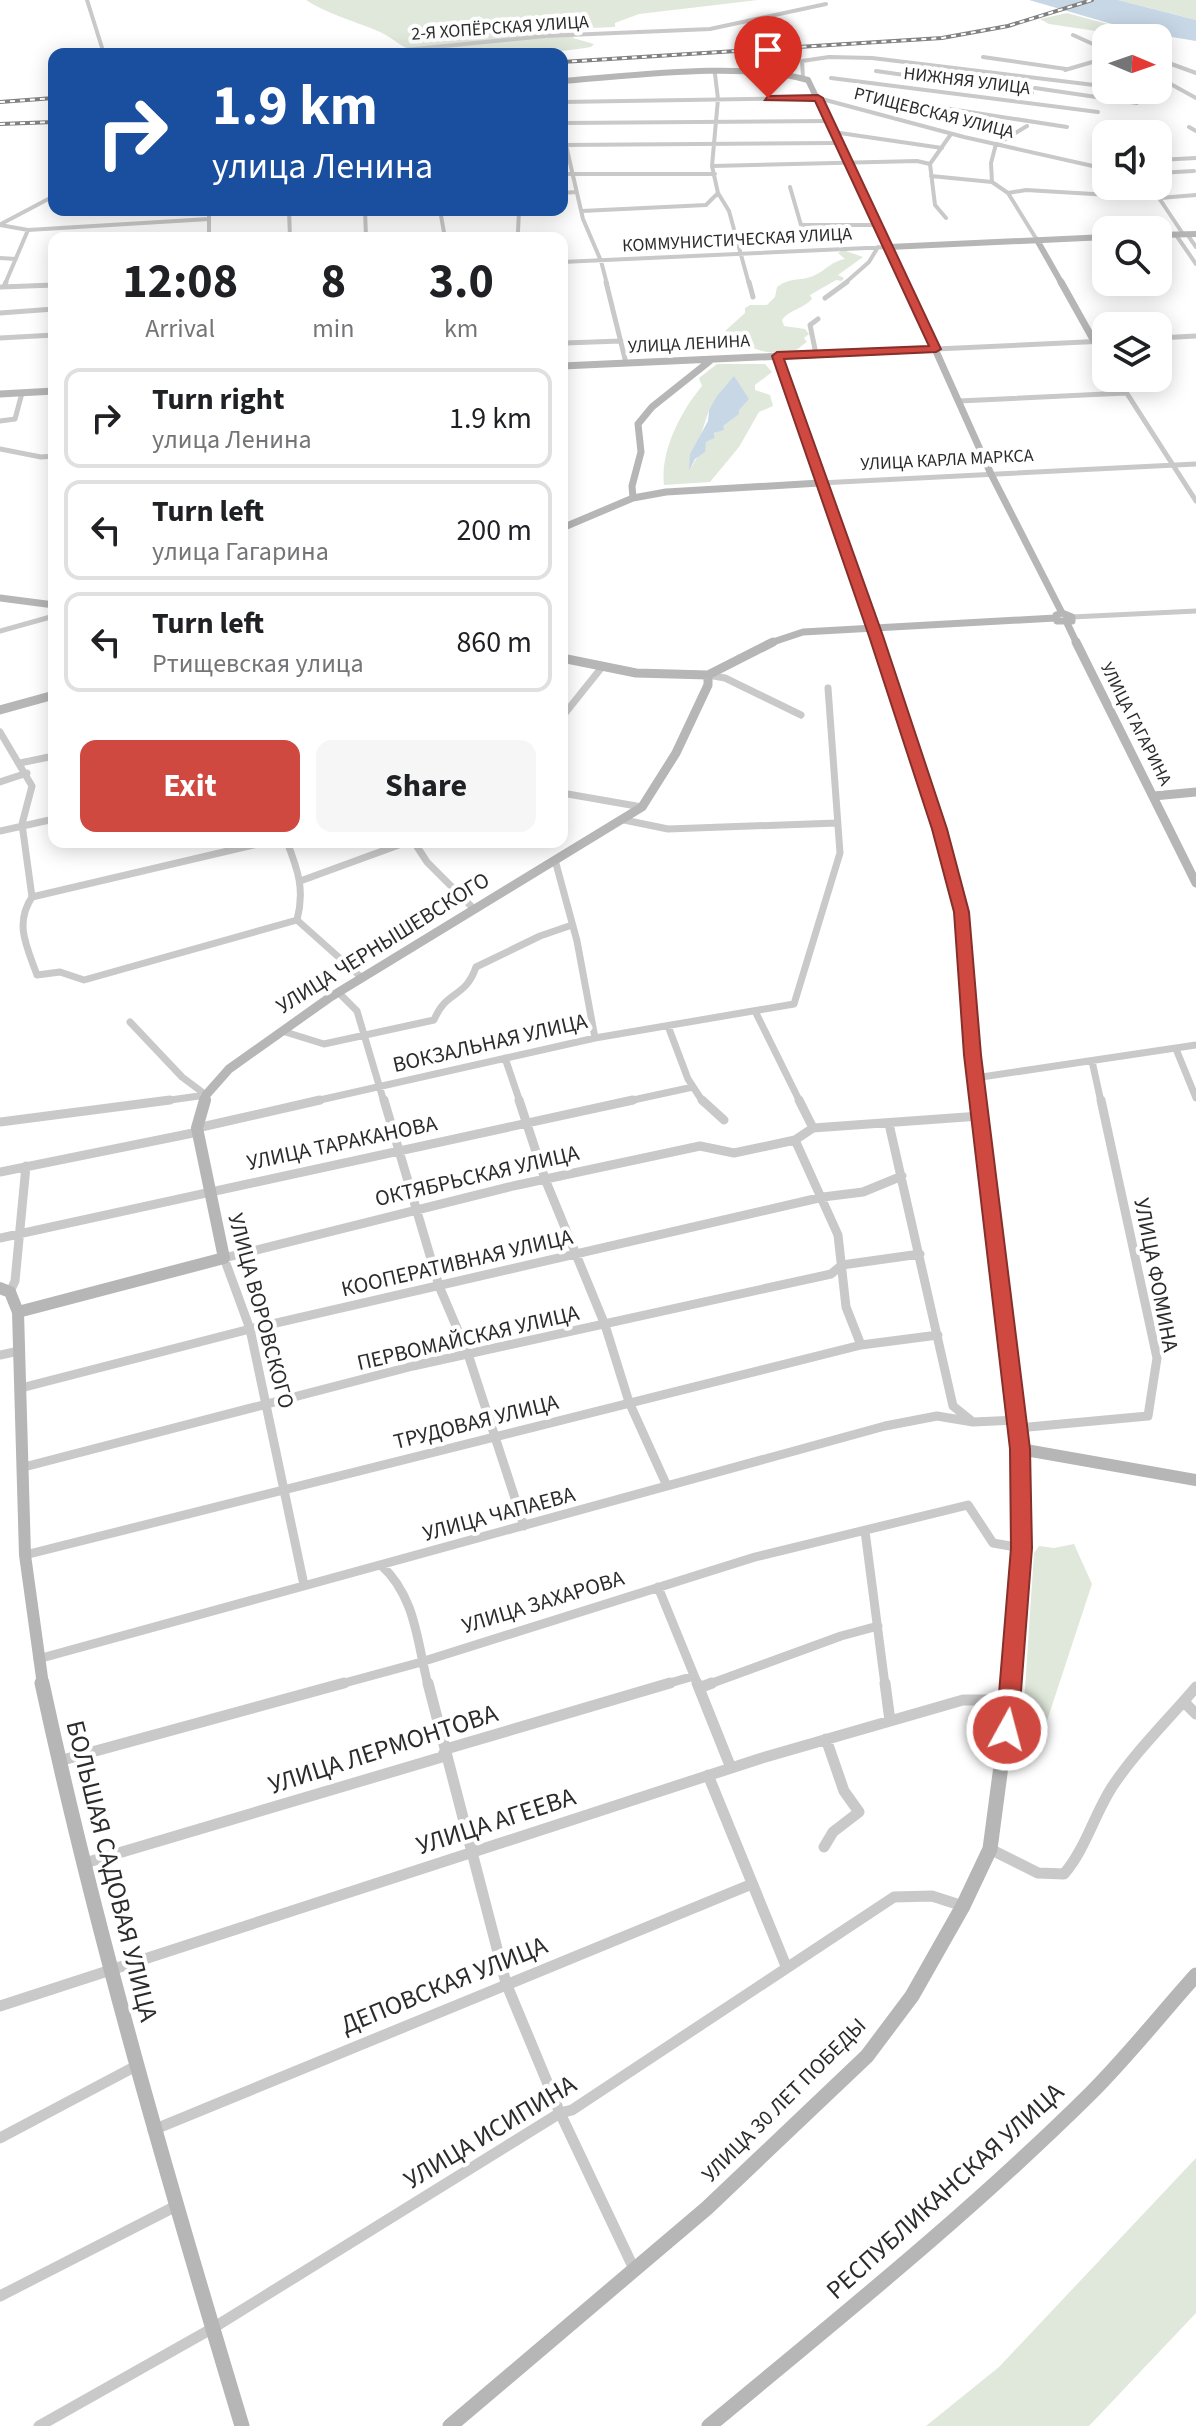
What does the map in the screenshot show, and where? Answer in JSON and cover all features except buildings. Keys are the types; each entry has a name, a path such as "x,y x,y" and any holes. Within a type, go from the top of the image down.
{"street":[{"path":"87,0 102,48"},
{"name":"2-Я ХОПЁРСКАЯ УЛИЦА","path":"443,48 545,36 710,29 826,4"},
{"path":"1073,35 1092,44"},
{"path":"983,57 1066,69"},
{"path":"1058,616 889,247 818,98 803,77 802,61 812,58 884,59 1092,85"},
{"path":"852,107 884,59"},
{"path":"1051,79 1066,69 1092,62"},
{"path":"1172,64 1196,73"},
{"path":"876,71 1092,98"},
{"path":"568,81 746,72 803,77"},
{"path":"715,74 718,99 712,166 718,193 729,211 753,297"},
{"path":"1026,103 1043,77"},
{"name":"НИЖНЯЯ УЛИЦА","path":"831,78 1098,112"},
{"path":"1172,84 1194,95"},
{"path":"860,95 1067,127"},
{"name":"РТИЩЕВСКАЯ УЛИЦА","path":"568,102 818,98 951,134 1092,166"},
{"path":"568,125 829,121"},
{"path":"992,182 991,163 996,144 1027,126"},
{"path":"1189,127 1196,131"},
{"path":"833,132 942,148"},
{"path":"946,218 935,205 930,164 951,134"},
{"path":"568,144 837,143"},
{"path":"1172,159 1196,158"},
{"path":"568,161 601,261 626,363"},
{"path":"712,166 917,161 930,164"},
{"path":"1172,172 1194,171"},
{"path":"571,174 715,174"},
{"path":"931,176 992,182 1008,193 1092,337"},
{"path":"790,187 801,225 877,225"},
{"path":"1008,193 1026,190 1092,194"},
{"path":"568,193 576,192"},
{"path":"582,211 706,205 718,193"},
{"path":"1172,197 1196,195"},
{"path":"0,224 48,200"},
{"path":"1161,200 1196,264"},
{"path":"518,232 519,216"},
{"path":"0,224 28,230 209,219 209,232"},
{"path":"28,230 2,287 48,285"},
{"path":"1172,234 1196,234"},
{"path":"1182,234 1196,247"},
{"name":"КОММУНИСТИЧЕСКАЯ УЛИЦА","path":"568,262 1092,238"},
{"path":"825,298 875,256 878,247"},
{"path":"0,258 16,259"},
{"path":"0,313 48,309"},
{"path":"816,354 810,325 818,319"},
{"path":"0,338 48,335"},
{"path":"1172,337 1196,336"},
{"path":"568,343 621,341"},
{"name":"УЛИЦА ЛЕНИНА","path":"568,366 1092,341"},
{"name":"УЛИЦА 30 ЛЕТ ПОБЕДЫ","path":"450,2426 707,2208 867,2056 912,1996 963,1906 990,1849 1011,1700 1022,1548 1020,1449 975,1078 962,912 939,829 873,627 777,356"},
{"path":"633,498 632,486 641,452 638,424 652,407 711,360"},
{"path":"0,394 48,391"},
{"path":"0,421 15,419 22,393"},
{"path":"959,401 1126,393 1196,501"},
{"path":"0,449 48,456"},
{"name":"УЛИЦА КАРЛА МАРКСА","path":"568,525 633,498 685,490 1196,464"},
{"path":"0,598 48,604"},
{"path":"708,675 767,644 803,632 1196,611"},
{"path":"0,631 48,618"},
{"name":"УЛИЦА ГАГАРИНА","path":"1070,620 1154,796 1192,866 1196,883"},
{"path":"568,659 659,675 725,678 801,715"},
{"path":"568,710 602,667"},
{"name":"УЛИЦА ЧЕРНЫШЕВСКОГО","path":"206,1095 229,1069 338,992 642,807 676,753 708,685 708,675"},
{"path":"624,820 668,829 837,823 828,688"},
{"path":"0,710 48,697"},
{"path":"0,732 32,786 22,824 32,897"},
{"path":"20,763 48,757"},
{"path":"0,782 27,773"},
{"path":"1154,796 1196,792"},
{"path":"568,794 642,807"},
{"path":"0,831 48,820"},
{"name":"ВОКЗАЛЬНАЯ УЛИЦА","path":"0,1172 595,1038 794,1004 840,853 837,823"},
{"path":"240,848 32,897 21,910 22,932 37,975 60,972 84,980 297,920"},
{"path":"290,848 303,880 305,897 297,920"},
{"path":"303,880 391,848"},
{"path":"418,848 427,862 474,909"},
{"path":"555,860 595,1038"},
{"path":"297,920 362,978"},
{"path":"282,1031 324,1044 434,1020 441,1003 470,985 476,967 540,936 572,925"},
{"path":"338,992 357,1011 439,1286 468,1354 524,1526"},
{"path":"755,1011 813,1128 981,1115"},
{"path":"130,1022 182,1077 206,1095"},
{"path":"668,1026 693,1087 707,1110 724,1120"},
{"path":"975,1078 1196,1045"},
{"path":"1176,1049 1196,1098"},
{"path":"505,1058 545,1179 605,1325 629,1402 667,1486"},
{"name":"УЛИЦА ФОМИНА","path":"1018,1424 1148,1416 1157,1358 1092,1061"},
{"name":"УЛИЦА ТАРАКАНОВА","path":"0,1238 693,1087"},
{"path":"0,1122 206,1095"},
{"name":"УЛИЦА ВОРОВСКОГО","path":"206,1095 197,1130 224,1258 250,1329 304,1585"},
{"path":"889,1124 953,1406 973,1422"},
{"name":"ОКТЯБРЬСКАЯ УЛИЦА","path":"18,1312 545,1179 700,1146 734,1153 795,1140 813,1128"},
{"path":"795,1140 838,1235 846,1307 861,1345"},
{"path":"18,1312 17,1303 5,1290 15,1281 26,1166"},
{"name":"КООПЕРАТИВНАЯ УЛИЦА","path":"21,1388 250,1329 823,1197 863,1192 902,1176"},
{"name":"ПЕРВОМАЙСКАЯ УЛИЦА","path":"24,1467 413,1366 831,1274 842,1265 920,1254"},
{"name":"БОЛЬШАЯ САДОВАЯ УЛИЦА","path":"18,1312 25,1555 37,1659 59,1761 153,2130 242,2426"},
{"name":"ТРУДОВАЯ УЛИЦА","path":"25,1555 861,1345 938,1335"},
{"path":"0,1355 19,1351"},
{"name":"УЛИЦА ЧАПАЕВА","path":"37,1659 885,1426 937,1416 973,1422 1018,1424"},
{"path":"1020,1449 1196,1480"},
{"name":"УЛИЦА ЗАХАРОВА","path":"59,1761 422,1661 755,1557 968,1505 993,1543 1022,1548"},
{"path":"865,1531 890,1721"},
{"path":"381,1565 396,1576 414,1612 422,1661 506,1983 560,2113 634,2270"},
{"path":"658,1587 731,1768"},
{"path":"699,1688 742,1675 795,1652 878,1626"},
{"name":"УЛИЦА ЛЕРМОНТОВА","path":"85,1863 442,1757 446,1749 694,1676"},
{"path":"990,1849 1038,1873 1064,1874 1077,1861 1110,1790 1136,1753 1196,1687"},
{"name":"УЛИЦА АГЕЕВА","path":"0,2006 826,1739 963,1700 1011,1700"},
{"path":"1184,1702 1196,1714"},
{"path":"824,1847 833,1832 859,1812 844,1791 826,1739"},
{"path":"708,1775 786,1966"},
{"name":"ДЕПОВСКАЯ УЛИЦА","path":"153,2130 752,1884"},
{"name":"УЛИЦА ИСИПИНА","path":"39,2426 213,2328 560,2113 572,2110 894,1897 932,1896 963,1906"},
{"name":"РЕСПУБЛИКАНСКАЯ УЛИЦА","path":"709,2426 898,2269 1011,2168 1092,2092 1196,1975"},
{"path":"0,2138 136,2066"},
{"path":"0,2296 176,2206"}],"shaded area":[{"path":"306,0 758,0 639,14 615,23 615,27 579,32 573,38 594,44 568,50 407,48 380,32"},
{"path":"1118,0 1196,0 1196,20"},
{"path":"1067,13 1108,24 1092,24 1092,30 1049,24 1040,19"},
{"path":"843,250 863,257 838,275 844,278 842,281 836,280 810,295 812,299 782,320 784,326 805,329 809,334 804,338 807,342 797,350 782,353 758,350 743,337 725,331 745,313 745,308 767,305 782,284 810,277 845,259 838,253"},
{"path":"717,364 765,364 772,372 755,385 755,390 770,395 773,406 759,412 739,447 710,482 664,485 669,445 680,419 702,386 699,378","holes":["735,377 738,410 714,434 715,438 706,442 689,471 709,410"]},
{"path":"1074,1544 1092,1584 1040,1742 1027,1743 1022,1734 1034,1553 1039,1546 1054,1548"},
{"path":"1196,2158 1196,2313 1089,2426 926,2426 999,2367"}],"water":[{"path":"1029,0 1118,0 1196,20 1196,41 1172,37 1172,24 1112,24"},
{"path":"734,376 749,399 739,414 723,426 724,430 714,433 715,438 706,442 705,452 695,459 689,471 690,454 708,421 709,410"}],"railway":[{"path":"568,62 942,38 1008,26 1092,0"},
{"path":"0,102 48,98"},
{"path":"0,124 48,122"}],"route":[{"path":"768,98 818,98 936,349 777,356 876,636 939,829 962,912 972,1055 1020,1449 1022,1548 1007,1730"}]}
